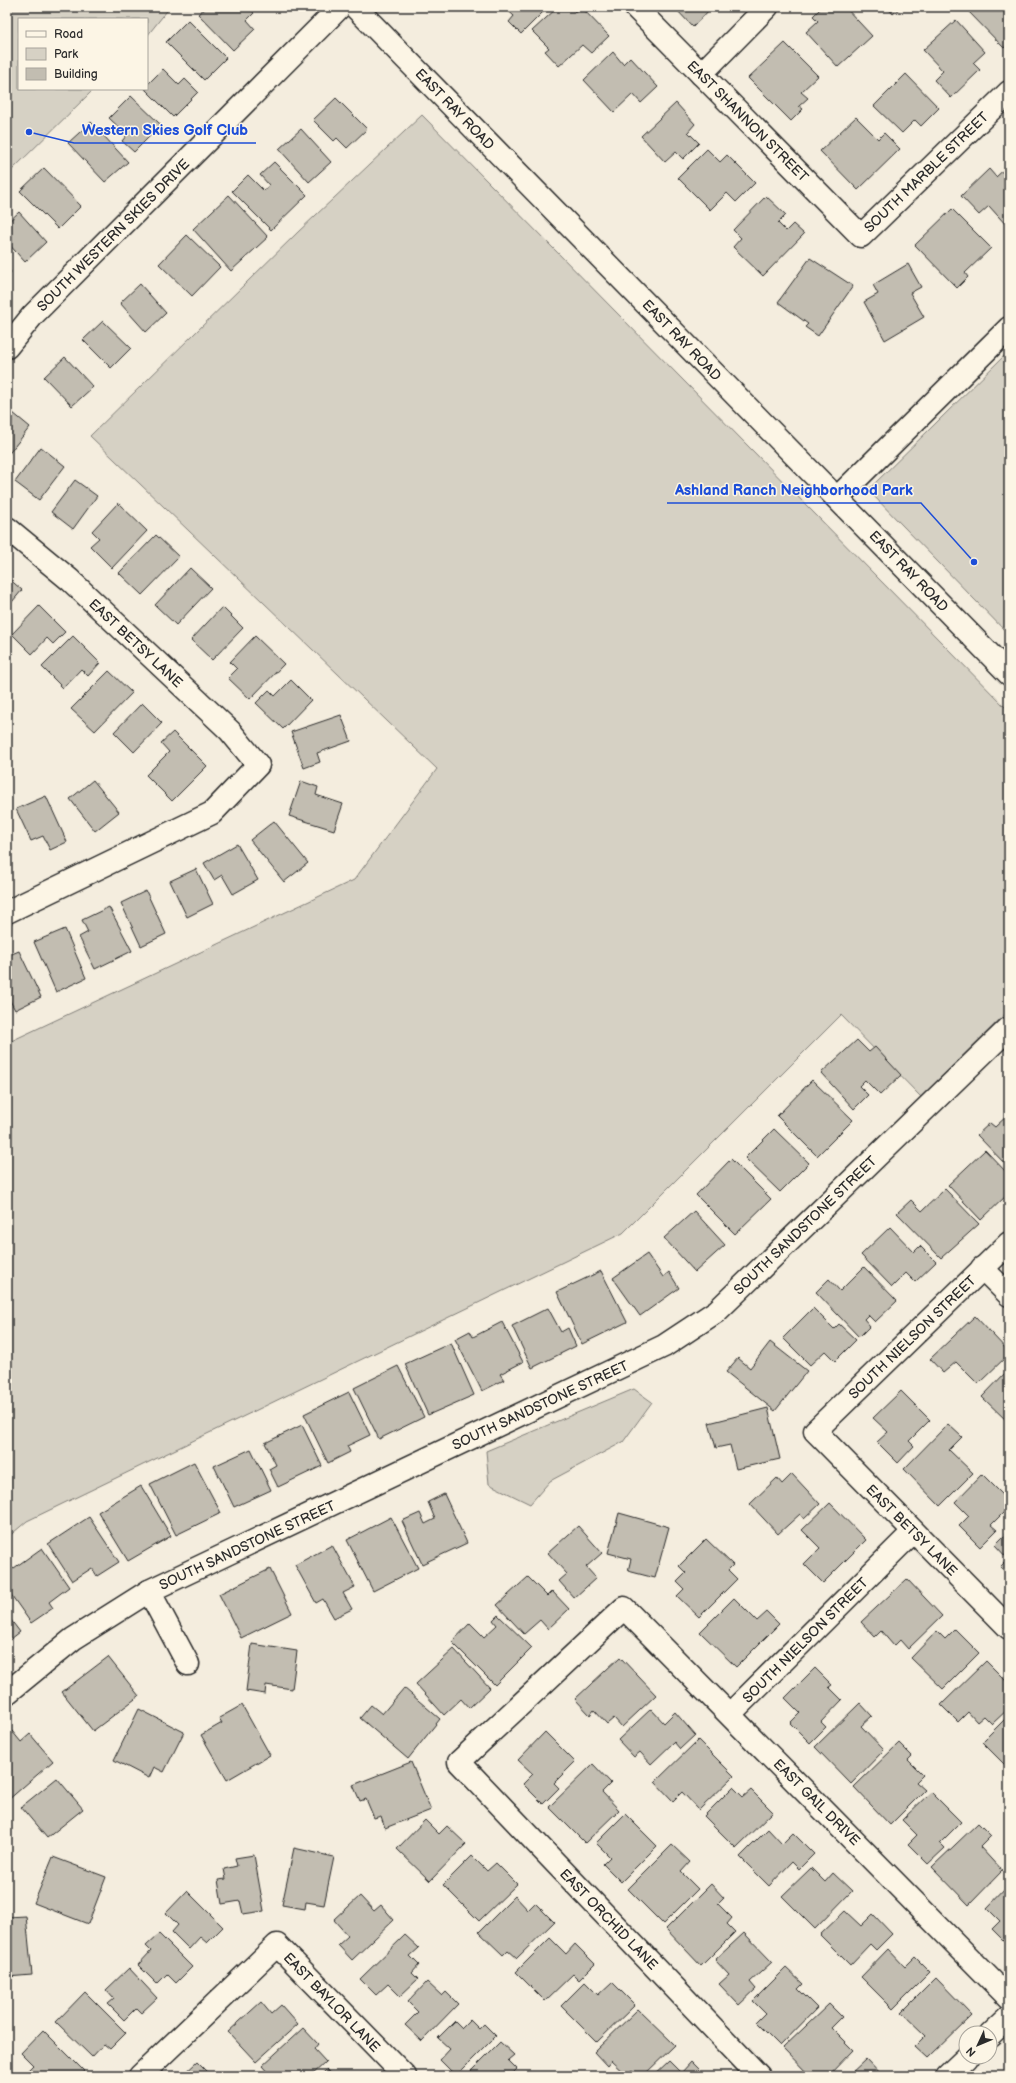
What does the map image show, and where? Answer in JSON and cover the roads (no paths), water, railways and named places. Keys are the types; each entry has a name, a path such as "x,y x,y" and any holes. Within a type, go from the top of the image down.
{"street":[{"name":"SOUTH WESTERN SKIES DRIVE","path":"7,347 33,315 340,7"},
{"name":"EAST RAY ROAD","path":"355,7 1009,674"},
{"name":"EAST SHANNON STREET","path":"635,7 861,236"},
{"path":"701,74 767,7"},
{"name":"SOUTH MARBLE STREET","path":"861,236 1009,92"},
{"path":"836,498 1009,328"},
{"name":"EAST BETSY LANE","path":"7,528 70,580 230,731 258,765 212,813 7,912"},
{"name":"SOUTH SANDSTONE STREET","path":"7,1692 73,1640 149,1591 664,1346 716,1311 1009,1028"},
{"name":"SOUTH NIELSON STREET","path":"815,1431 1009,1243"},
{"path":"982,1268 1009,1295"},
{"name":"EAST BETSY LANE","path":"815,1431 1009,1628"},
{"name":"SOUTH NIELSON STREET","path":"730,1714 914,1532"},
{"path":"149,1591 188,1664"},
{"name":"EAST GAIL DRIVE","path":"459,1762 624,1608 1009,1998"},
{"name":"EAST ORCHID LANE","path":"459,1762 759,2076"},
{"name":"EAST BAYLOR LANE","path":"140,2076 277,1945 405,2076"},
{"path":"998,2027 1009,2017"},
{"path":"947,2076 959,2065"}],"place":[{"name":"Western Skies Golf Club","path":"29,132"},
{"name":"Ashland Ranch Neighborhood Park","path":"974,562"}]}
